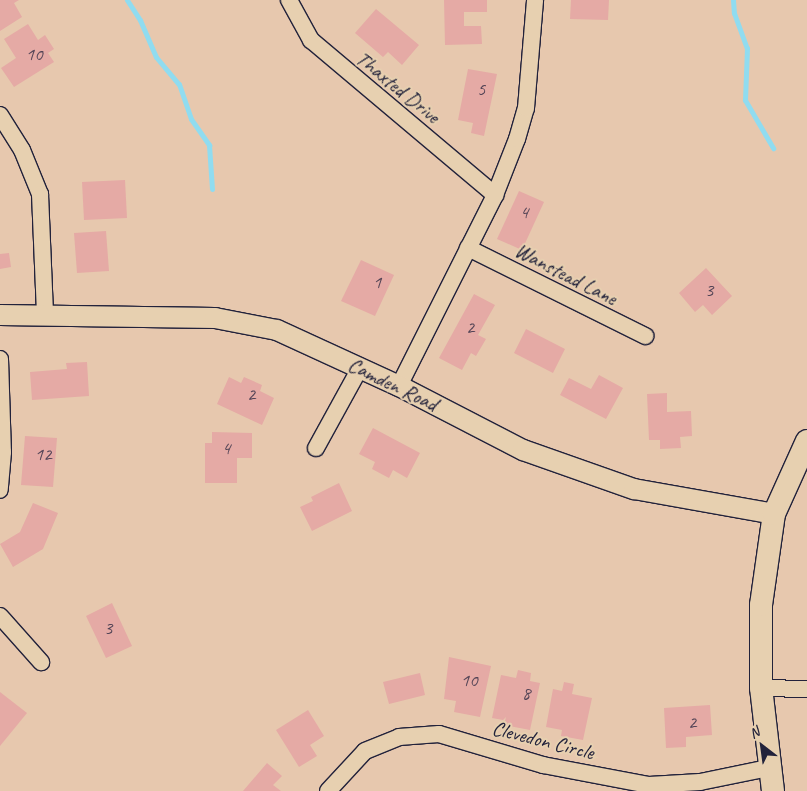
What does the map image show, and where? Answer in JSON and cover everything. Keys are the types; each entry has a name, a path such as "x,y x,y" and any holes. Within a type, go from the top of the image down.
{"main road":[{"path":"773,791 768,768 761,688 761,606 774,514 807,441"}],"street":[{"name":"Thaxted Drive","path":"289,0 311,40 495,195"},
{"path":"399,386 495,195 526,108 535,0"},
{"path":"0,115 22,150 40,194 45,314"},
{"name":"Wanstead Lane","path":"468,248 644,336"},
{"name":"Camden Road","path":"0,315 45,314 215,318 276,330 399,386 523,450 634,489 774,514"},
{"path":"0,359 3,452 0,490"},
{"path":"316,448 360,368"},
{"path":"0,616 41,662"},
{"path":"761,688 807,689"},
{"name":"Clevedon Circle","path":"328,791 365,751 399,737 439,734 543,765 649,784 700,782 768,768"}],"building":[{"path":"0,0 19,0 14,3 22,17 0,31"},
{"path":"444,0 487,0 487,12 464,12 464,26 481,26 482,44 445,45"},
{"path":"571,0 609,0 608,20 570,19"},
{"path":"376,9 419,45 402,65 388,52 383,57 355,33"},
{"path":"28,24 38,40 45,35 54,49 48,53 54,62 14,87 1,68 16,58 4,39"},
{"path":"468,69 497,74 484,136 471,133 473,123 458,120"},
{"path":"125,180 127,218 84,220 82,182"},
{"path":"519,191 544,202 522,250 497,239"},
{"path":"106,231 109,271 77,273 74,233"},
{"path":"9,253 11,267 0,269 0,254"},
{"path":"361,260 394,275 375,316 341,301"},
{"path":"706,268 732,296 712,315 703,305 695,312 679,293"},
{"path":"474,294 495,305 478,335 486,339 476,356 471,353 462,370 439,358"},
{"path":"526,329 565,349 553,373 514,353"},
{"path":"87,362 89,396 32,400 30,372 67,369 66,363"},
{"path":"599,375 623,388 606,419 560,395 569,378 591,389"},
{"path":"229,377 241,383 244,377 262,385 260,391 274,398 262,425 217,404"},
{"path":"667,393 667,412 691,411 692,436 680,437 681,448 660,449 660,440 649,440 647,394"},
{"path":"373,428 420,453 407,478 393,470 389,478 372,469 375,462 359,454"},
{"path":"212,432 252,433 252,458 237,458 237,483 205,483 205,443 212,443"},
{"path":"25,436 57,438 53,487 21,485"},
{"path":"339,483 352,511 312,531 300,507 313,501 311,497"},
{"path":"33,503 58,513 43,549 13,567 0,544 20,532"},
{"path":"112,603 132,646 106,658 86,616"},
{"path":"449,657 491,666 480,717 454,712 456,701 444,699"},
{"path":"518,670 531,673 530,681 540,683 530,730 504,725 506,717 503,720 492,718 501,675 516,678"},
{"path":"420,673 425,695 389,704 383,682"},
{"path":"564,682 574,684 572,694 592,698 583,740 561,736 562,730 546,727 553,689 562,691"},
{"path":"0,692 27,713 0,746"},
{"path":"710,705 712,735 686,737 686,747 666,748 664,708"},
{"path":"308,710 324,736 310,745 317,756 299,767 276,730"},
{"path":"267,763 282,776 273,785 281,791 243,791"}],"waterway":[{"path":"127,0 140,20 156,57 179,84 191,119 209,145 212,189"},
{"path":"733,0 734,13 747,48 745,100 773,148"}]}
